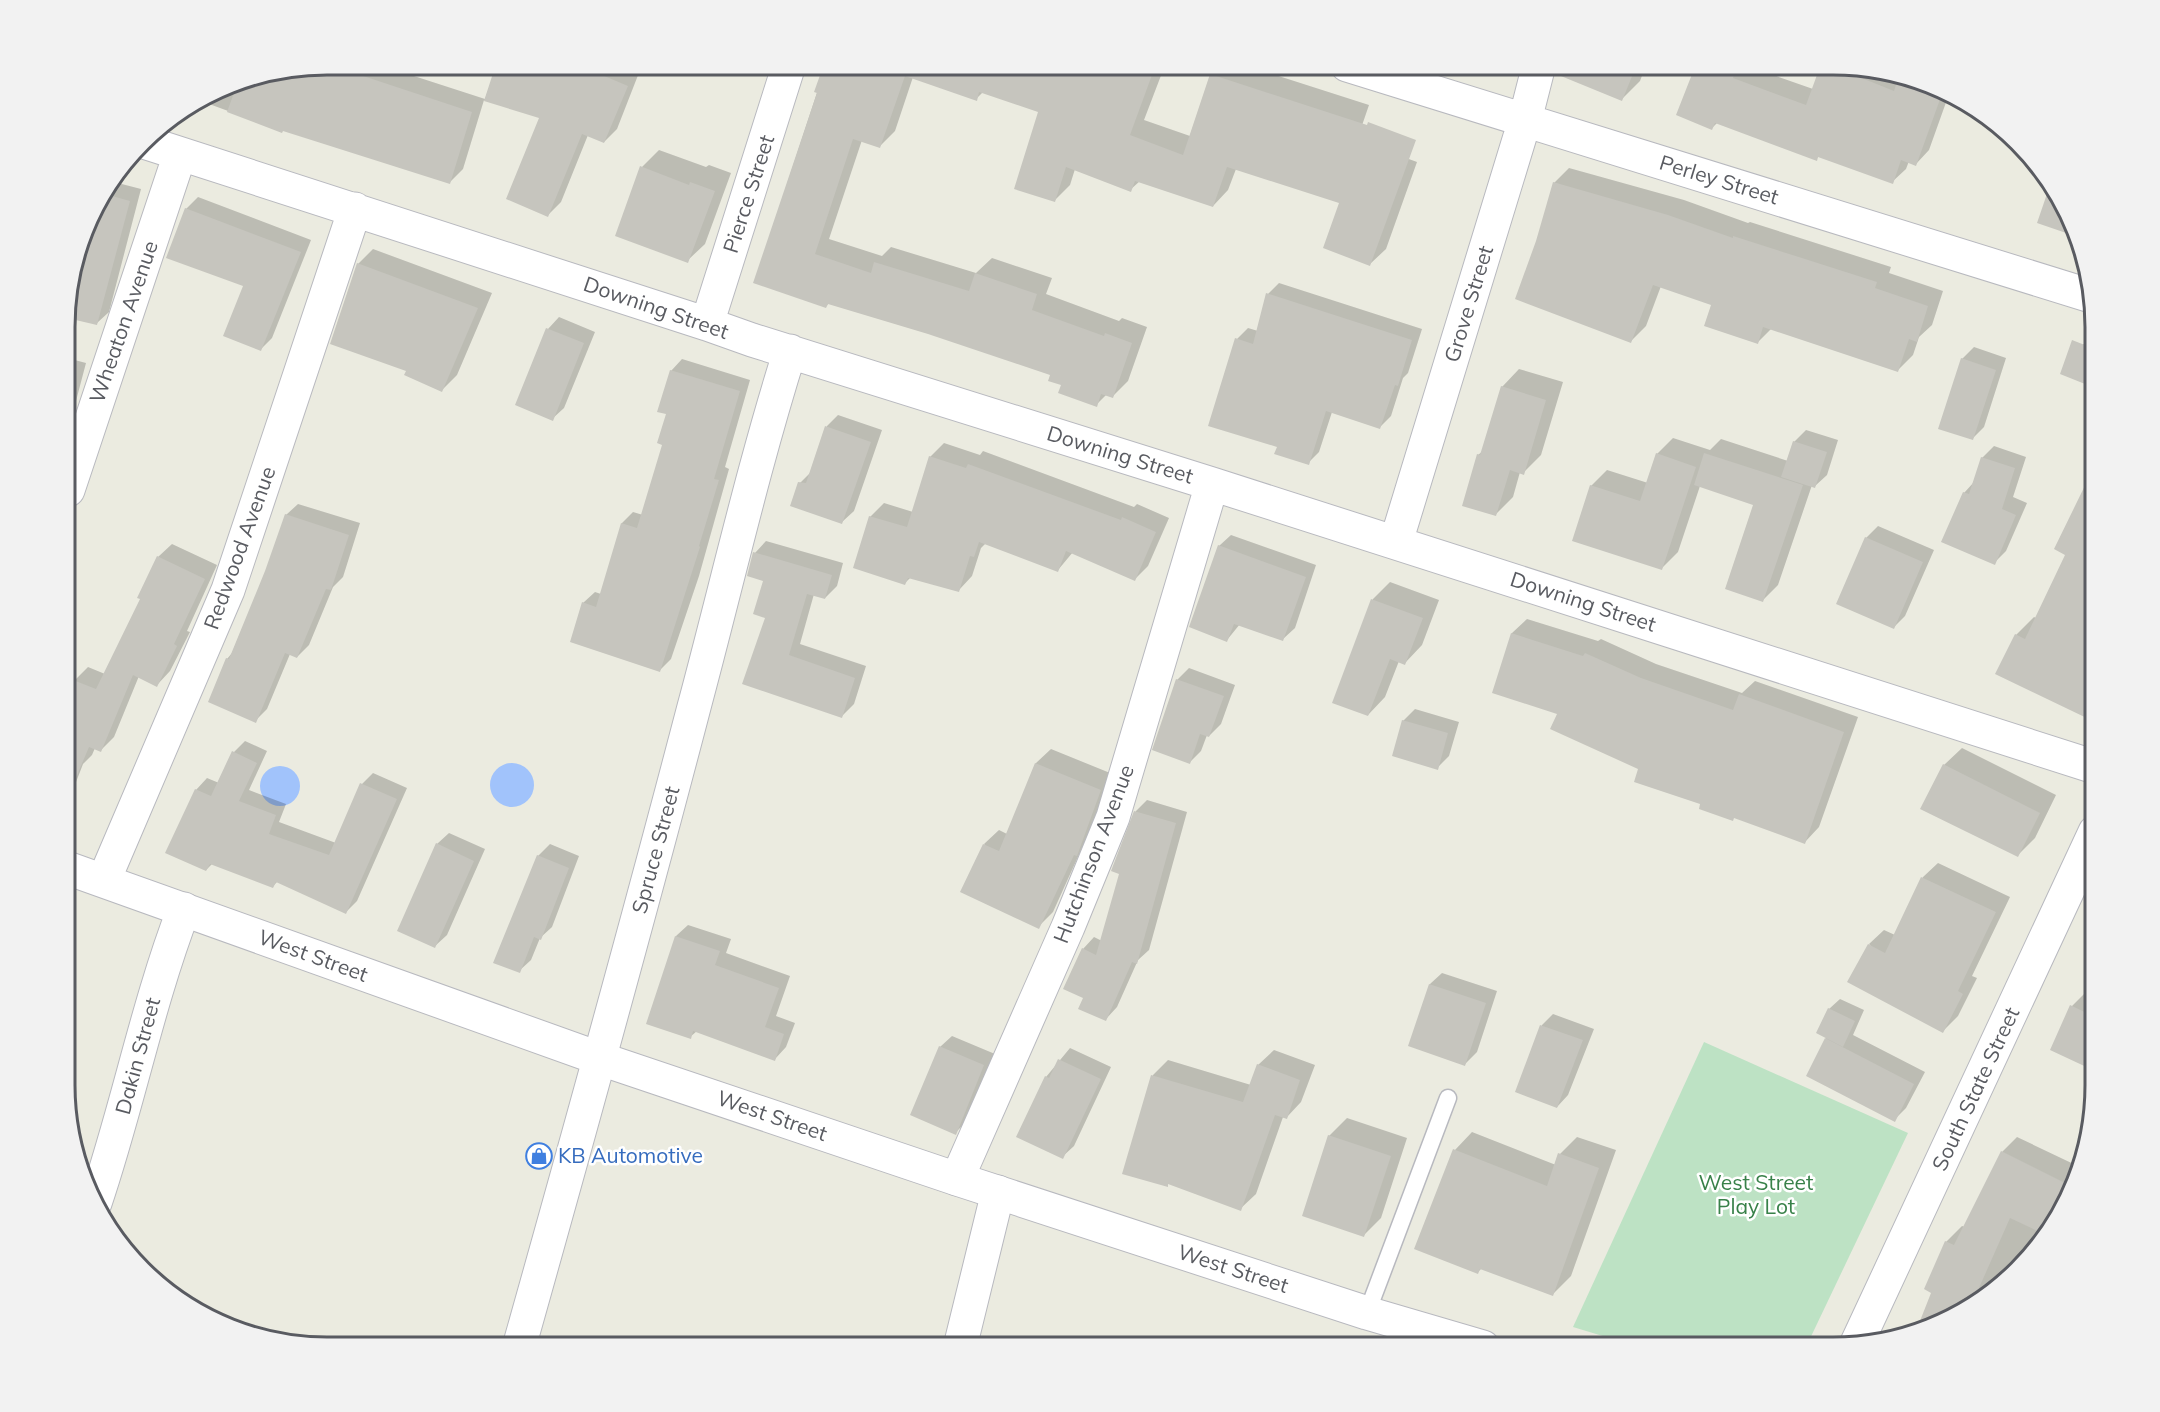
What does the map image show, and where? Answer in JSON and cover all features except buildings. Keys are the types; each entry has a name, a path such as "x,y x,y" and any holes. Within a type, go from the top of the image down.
{"street":[{"name":"Pierce Street","path":"707,324 786,75"},
{"name":"Perley Street","path":"1382,75 2083,293"},
{"name":"Grove Street","path":"1396,542 1525,120 1536,75"},
{"name":"Downing Street","path":"153,145 790,351 1396,542 2085,764"},
{"name":"Wheaton Avenue","path":"75,469 180,154"},
{"name":"Redwood Avenue","path":"104,880 228,590 355,209"},
{"name":"Spruce Street","path":"522,1337 601,1059 712,642 763,438 790,351"},
{"name":"Hutchinson Avenue","path":"957,1179 1068,927 1113,817 1212,484"},
{"name":"South State Street","path":"1861,1335 2085,853"},
{"name":"West Street","path":"75,871 601,1059 1434,1337"},
{"name":"Dakin Street","path":"99,1191 166,954 184,909"},
{"path":"962,1337 998,1192"}],"lane":[{"path":"1367,1313 1448,1098"}],"green space":[{"name":"West Street Play Lot","path":"1704,1042 1908,1133 1811,1337 1606,1337 1573,1327"}],"water":[{"path":"512,763 527,770 534,785 527,800 512,807 497,800 490,785 497,770"},
{"path":"280,766 294,772 300,786 294,800 280,806 266,800 260,786 266,772"}],"place":[{"name":"KB Automotive","path":"539,1156"}]}
